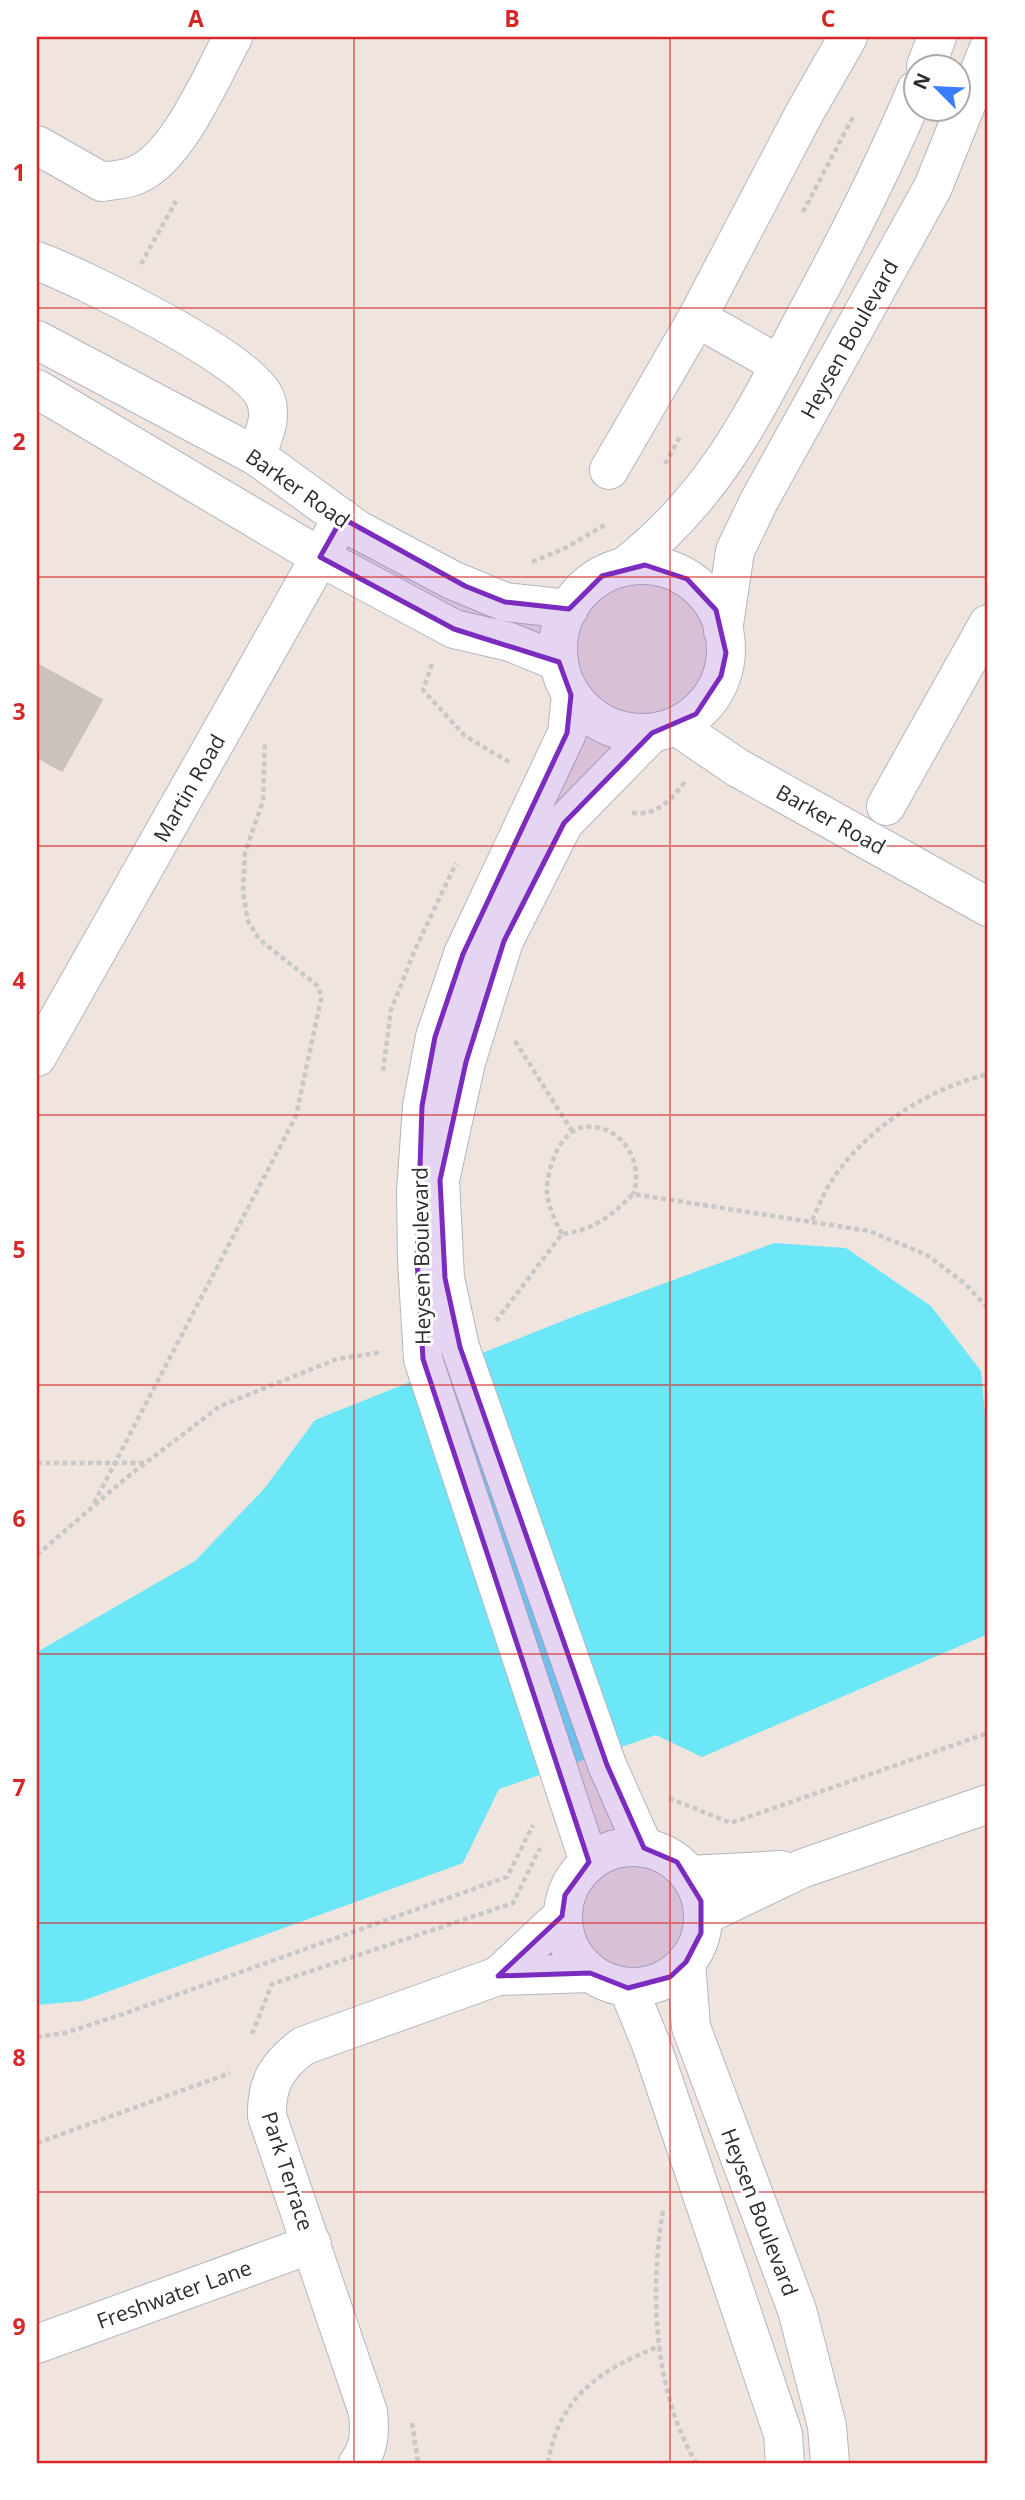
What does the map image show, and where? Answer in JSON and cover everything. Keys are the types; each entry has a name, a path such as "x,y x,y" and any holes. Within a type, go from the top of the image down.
{"street":[{"path":"37,145 102,182 134,176 157,161 180,133 233,37"},
{"path":"609,470 697,318 805,112 848,37"},
{"name":"Heysen Boulevard","path":"723,631 736,551 759,501 933,187 988,50"},
{"path":"624,567 656,567 687,579 709,601 723,631 726,653 716,686 696,714 664,730 629,733 606,726 586,713 565,679 558,643 569,609 583,590 602,576 624,567 662,538 709,485 750,422 880,175 902,122"},
{"path":"37,261 95,285 206,348 246,375 264,394 268,411 256,456"},
{"path":"697,318 780,365"},
{"name":"Barker Road","path":"37,340 256,456 342,518 465,586 505,602 569,609"},
{"name":"Barker Road","path":"37,389 320,557 454,629 510,642 565,679"},
{"name":"Martin Road","path":"37,1057 342,518"},
{"path":"886,807 988,624"},
{"name":"Heysen Boulevard","path":"565,679 567,733 463,954 435,1037 422,1105 416,1192 441,1346 589,1862"},
{"name":"Heysen Boulevard","path":"644,1847 607,1765 441,1346 445,1279 440,1181 466,1062 504,941 564,823 664,730"},
{"name":"Barker Road","path":"664,730 709,748 738,768 988,907"},
{"path":"703,1916 802,1869 988,1804"},
{"path":"624,1847 644,1847 661,1853 689,1875 701,1901 703,1916 695,1949 670,1977 650,1985 628,1988 608,1983 590,1973 575,1958 565,1938 562,1916 565,1895 589,1862 606,1852 624,1847"},
{"path":"689,1875 802,1869"},
{"path":"498,1976 562,1916"},
{"name":"Heysen Boulevard","path":"686,1962 691,2027 797,2310 827,2426 830,2463"},
{"path":"498,1976 590,1973"},
{"name":"Park Terrace","path":"358,2463 365,2454 370,2431 368,2412 267,2116 266,2100 272,2076 284,2060 303,2046 498,1976"},
{"path":"628,1988 651,2044 783,2434 785,2463"},
{"name":"Freshwater Lane","path":"37,2343 312,2245"}],"path":[{"path":"800,218 857,109"},
{"path":"661,472 684,429"},
{"path":"518,563 531,562 565,548 611,522"},
{"path":"92,1507 296,1116 321,999 319,987 259,939 248,921 243,892 245,853 263,801 265,730"},
{"path":"623,812 645,815 670,802 709,748"},
{"path":"512,1035 572,1131"},
{"path":"812,1220 833,1178 864,1140 905,1111 958,1082 988,1074"},
{"path":"37,1555 145,1463 220,1406 337,1359 441,1346 497,1321 562,1234 583,1230 607,1219 633,1194 638,1174 626,1145 602,1130 585,1126 572,1131 560,1146 548,1174 547,1193 553,1217 562,1234"},
{"path":"633,1194 869,1231 928,1255 964,1283 988,1308"},
{"path":"37,1463 145,1463"},
{"path":"668,1798 731,1822 988,1732"},
{"path":"37,2037 65,2033 123,2014 507,1878 535,1822"},
{"path":"665,2202 657,2289 660,2346 678,2424 696,2463"},
{"path":"548,2463 565,2412 582,2389 622,2360 660,2346"},
{"path":"408,2412 415,2433 418,2463"}],"highlighted area":[{"path":"342,518 465,586 505,602 569,609 602,576 645,565 687,579 716,610 726,653 721,676 696,714 652,733 564,823 504,941 466,1062 440,1180 445,1278 460,1347 607,1765 644,1848 677,1862 701,1901 701,1933 686,1962 670,1977 628,1988 590,1973 498,1976 562,1916 565,1895 589,1862 423,1359 417,1260 422,1106 435,1037 463,954 567,733 571,695 559,662 454,629 320,557"}],"water":[{"path":"774,1243 846,1248 931,1306 981,1371 988,1447 988,1634 702,1757 656,1735 499,1789 463,1863 82,2001 37,2005 37,1652 195,1561 264,1489 315,1420 570,1318"}],"building":[{"path":"37,664 102,700 62,771 37,757"}]}
